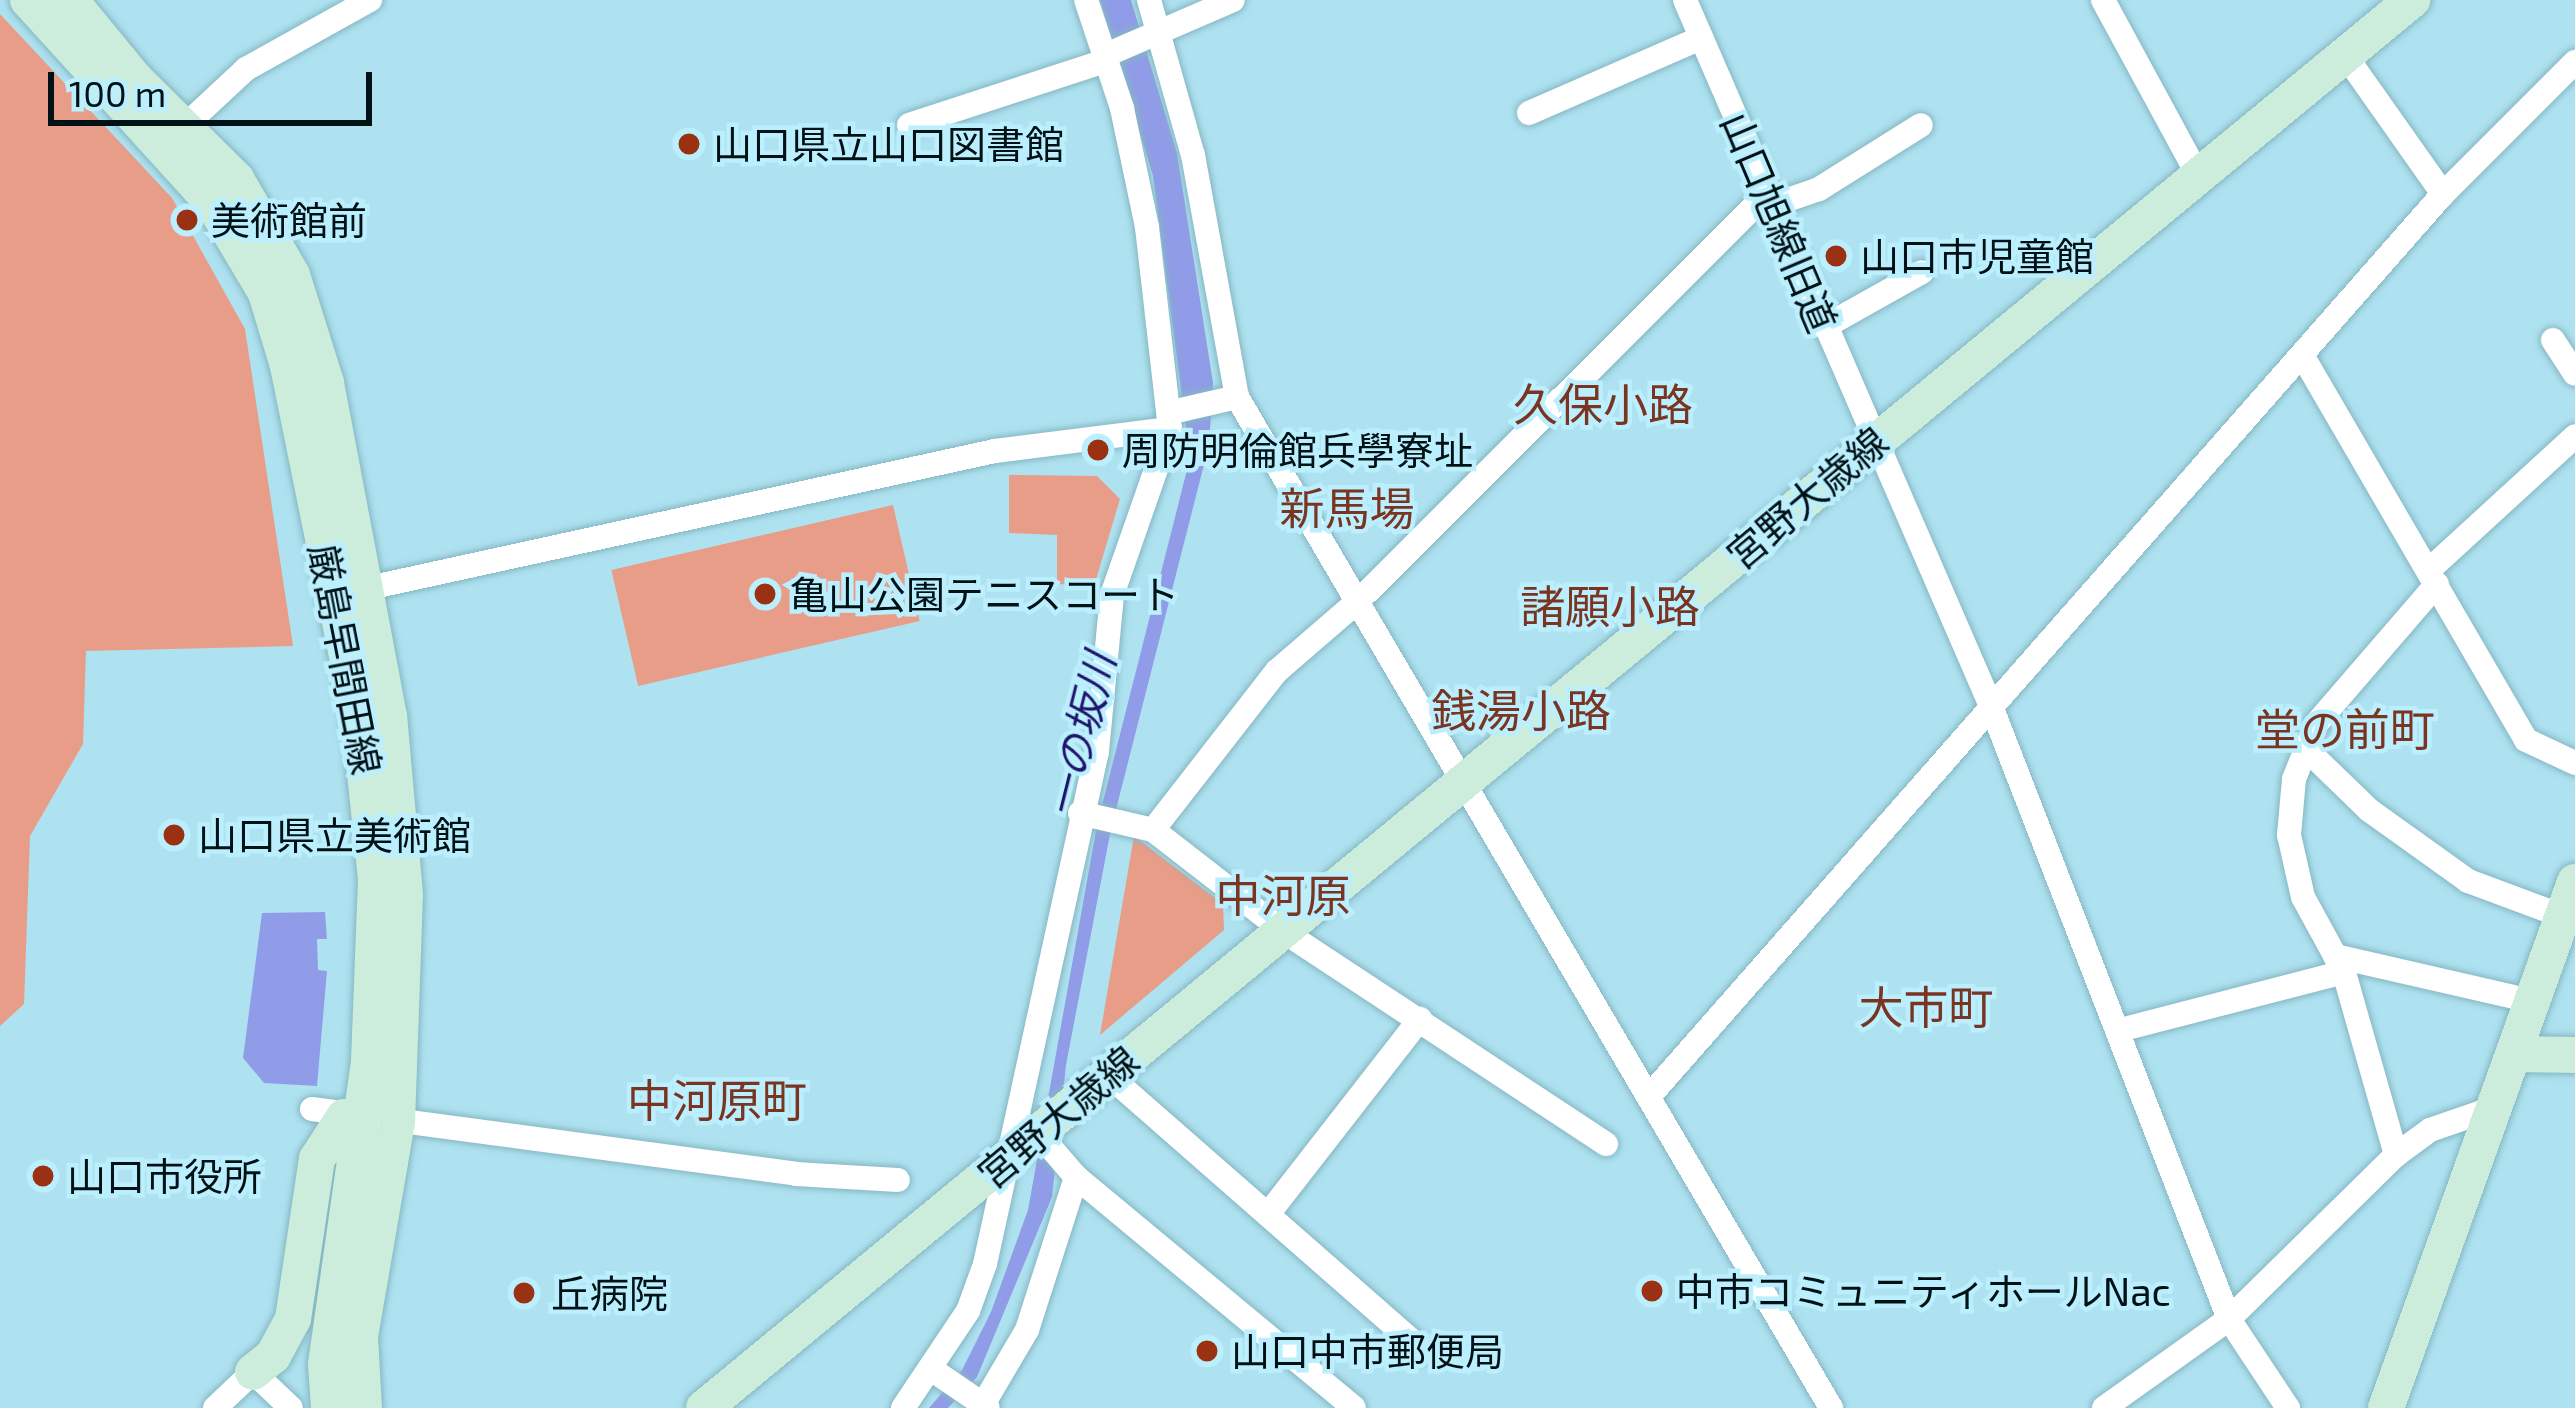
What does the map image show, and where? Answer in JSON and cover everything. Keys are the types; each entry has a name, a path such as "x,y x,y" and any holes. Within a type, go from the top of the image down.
{"main road":[{"name":"厳島早間田線","path":"28,0 100,86 236,179 292,275 326,383 400,800 404,1003 354,1117 364,1408"},
{"name":"厳島早間田線","path":"70,0 175,135 266,293 288,366 370,791 375,956 326,1364 329,1408"},
{"name":"宮野大歳線","path":"704,1408 1011,1159 1061,1145 1108,1076 2411,0"},
{"path":"2386,1408 2569,899"},
{"path":"2515,1054 2575,1055"},
{"path":"253,1372 273,1356 293,1319 317,1160 354,1117"}],"street":[{"path":"175,135 246,69 370,0"},
{"path":"904,1408 934,1371 968,1311 1011,1159 1097,752 1112,595 1175,416 1147,227 1110,56 1086,0"},
{"path":"1149,0 1232,398 1466,779 1831,1408"},
{"path":"909,125 1110,56 1233,0"},
{"name":"山口旭線旧道","path":"1685,0 1767,201 1991,706 2228,1318 2288,1408"},
{"path":"2103,0 2198,176"},
{"path":"1529,113 1701,38"},
{"path":"2345,55 2443,194"},
{"path":"1652,1093 2443,194 2575,62"},
{"path":"1153,830 1276,671 1357,602 1767,201 1819,189 1921,125"},
{"path":"1824,327 1922,272"},
{"path":"2553,340 2575,374"},
{"path":"2302,355 2525,740 2575,763"},
{"path":"364,590 1175,416 1232,398"},
{"path":"2396,1155 2340,964 2303,897 2289,835 2294,779 2316,724 2433,577 2575,436"},
{"path":"2306,749 2368,810 2468,880 2569,899"},
{"path":"1084,815 1153,830 1283,931 1606,1144"},
{"path":"2120,1030 2340,964 2531,1001"},
{"path":"1269,1213 1420,1018"},
{"path":"1108,1076 1423,1351"},
{"path":"2104,1408 2228,1318 2396,1155 2430,1130 2494,1108"},
{"path":"354,1117 898,1180"},
{"path":"934,1371 982,1405 1027,1330 1061,1145"},
{"path":"1061,1145 1354,1408"},
{"path":"214,1408 253,1372 291,1408"}],"shaded area":[{"path":"0,14 172,198 245,329 293,646 86,651 83,744 30,836 24,1004 0,1026"},
{"path":"1009,475 1097,476 1120,499 1094,586 1057,584 1057,535 1009,533"},
{"name":"亀山公園テニスコート","path":"893,505 920,621 638,686 611,570"},
{"path":"1134,836 1223,904 1224,930 1100,1035"}],"water":[{"path":"1100,0 1131,0 1177,153 1213,383 1209,445 1111,829 1066,1065 1052,1197 977,1377 948,1408 929,1408 962,1370 991,1312 1028,1210 1097,825 1190,458 1153,176"},
{"path":"325,912 327,939 317,939 318,970 327,971 317,1086 264,1083 243,1058 262,913"}],"place":[{"name":"山口県立山口図書館","path":"689,144"},
{"name":"美術館前","path":"187,220"},
{"name":"山口市児童館","path":"1836,256"},
{"name":"周防明倫館兵學寮址","path":"1098,450"},
{"name":"亀山公園テニスコート","path":"765,594"},
{"name":"山口県立美術館","path":"174,835"},
{"name":"山口市役所","path":"43,1176"},
{"name":"中市コミュニティホールNac","path":"1652,1291"},
{"name":"丘病院","path":"524,1293"},
{"name":"山口中市郵便局","path":"1207,1351"}],"district":[{"name":"久保小路","path":"1603,404"},
{"name":"新馬場","path":"1347,508"},
{"name":"諸願小路","path":"1610,606"},
{"name":"銭湯小路","path":"1521,710"},
{"name":"堂の前町","path":"2345,729"},
{"name":"中河原","path":"1283,895"},
{"name":"大市町","path":"1926,1007"},
{"name":"中河原町","path":"717,1100"}],"water label":[{"name":"一の坂川","path":"1079,735"}]}
